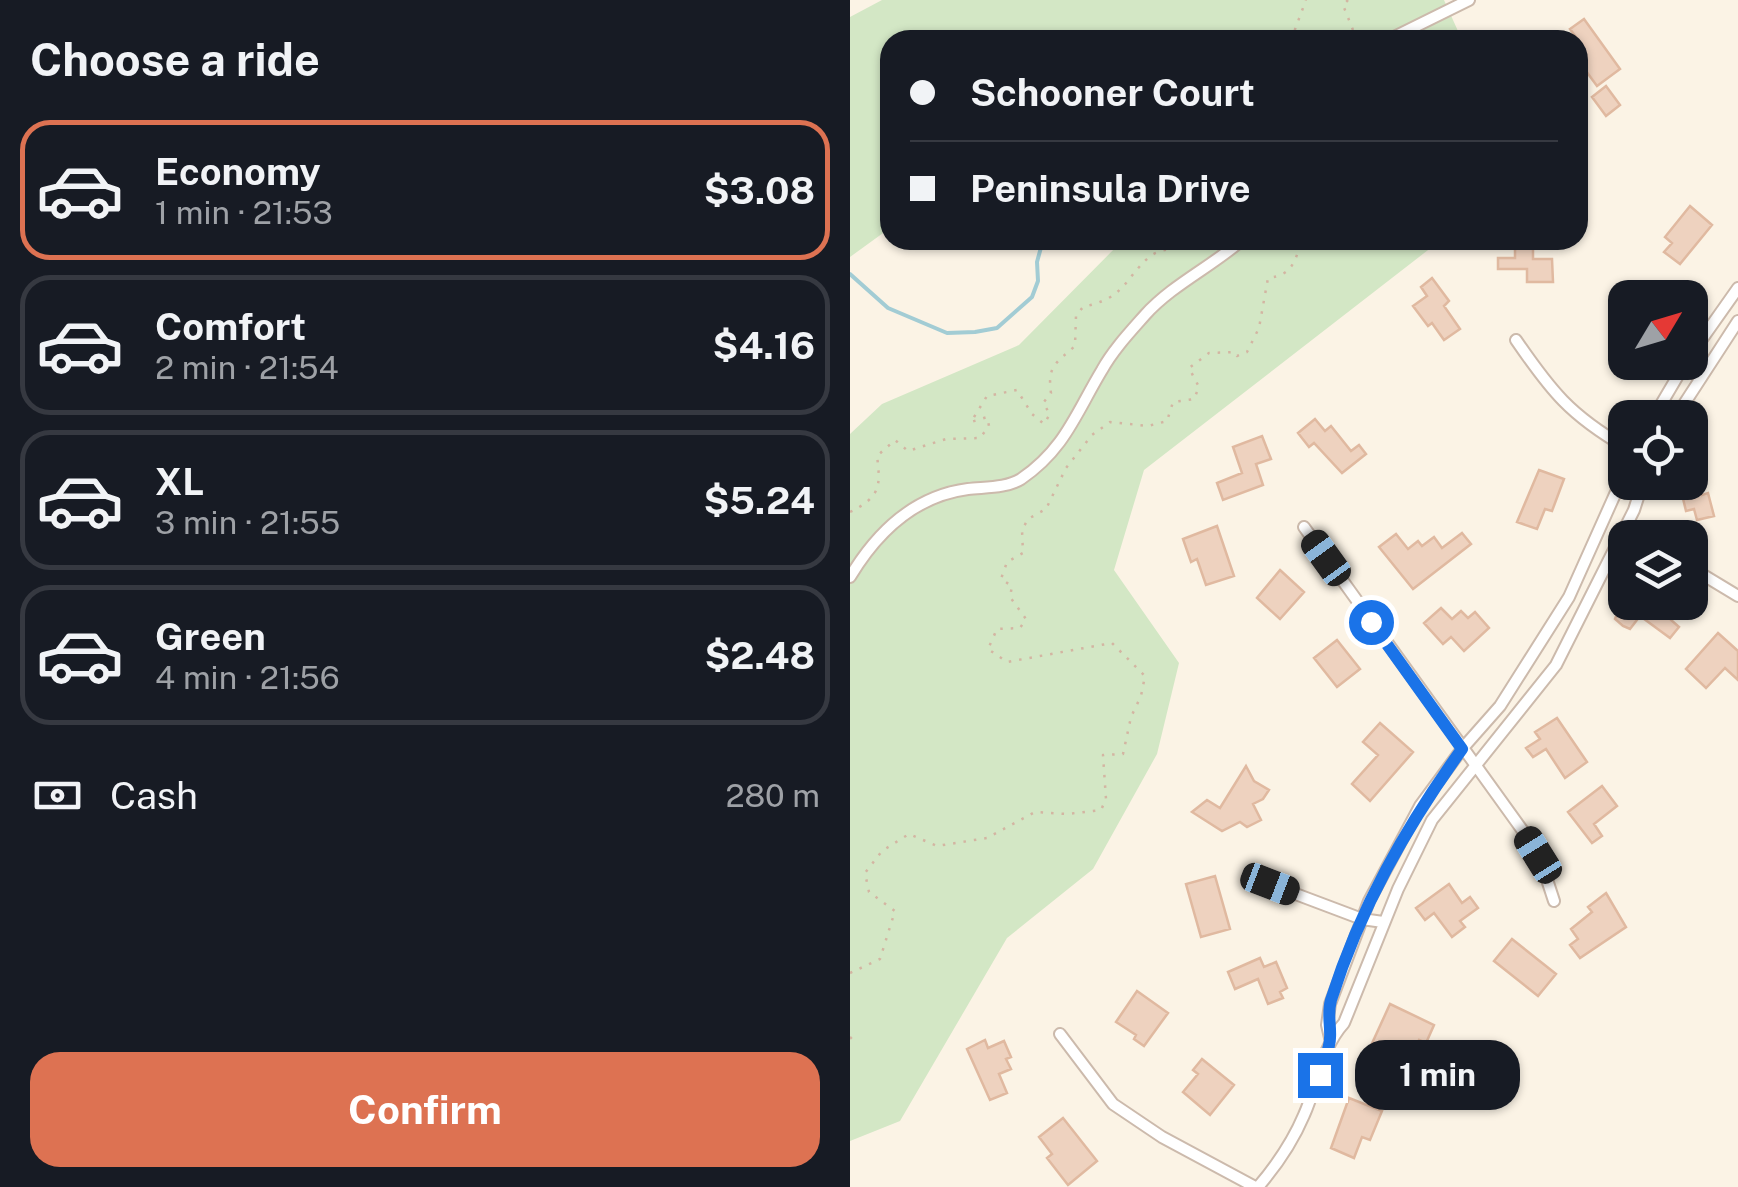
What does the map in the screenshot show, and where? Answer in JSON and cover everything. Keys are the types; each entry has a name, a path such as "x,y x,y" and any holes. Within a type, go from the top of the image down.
{"street":[{"path":"1408,30 1469,0"},
{"path":"850,577 872,545 902,514 919,503 961,490 1014,483 1056,450 1102,368 1145,316 1158,301 1228,250"},
{"path":"1708,331 1738,288"},
{"path":"1686,400 1738,321"},
{"path":"1516,340 1568,409 1608,437"},
{"path":"1330,1038 1330,1004 1368,901 1420,806 1500,706 1543,640 1569,597 1613,500"},
{"path":"1304,527 1538,855 1554,901"},
{"path":"1600,529 1608,533"},
{"path":"1060,1034 1114,1104 1162,1137 1256,1187 1273,1169 1302,1120 1330,1038 1344,1023 1383,922 1432,820 1556,665 1608,566"},
{"path":"1708,578 1738,596"},
{"path":"1270,884 1362,919 1383,922"}],"path":[{"path":"1295,30 1306,0"},
{"path":"1348,0 1342,5 1353,30"},
{"path":"850,512 868,503 880,483 878,456 895,440 908,451 946,439 980,438 989,426 987,417 971,422 987,396 1017,390 1032,414 1044,424 1050,414 1043,403 1051,394 1049,377 1053,366 1075,346 1076,316 1083,307 1105,302 1131,281 1151,254 1166,250"},
{"path":"850,973 880,958 888,938 894,911 869,892 865,873 882,851 909,834 938,846 987,838 1036,812 1100,810 1106,799 1103,755 1123,754 1144,676 1112,643 1007,662 988,649 997,629 1020,628 1026,619 1010,597 1012,586 1001,579 1007,562 1023,553 1022,530 1028,519 1046,509 1066,468 1092,435 1110,422 1148,426 1166,421 1173,402 1194,399 1200,388 1188,368 1209,353 1234,352 1237,356 1247,352 1259,328 1268,278 1284,276 1291,270 1299,250"}],"green space":[{"path":"882,0 1444,0 1458,30 880,30 880,235 850,257 850,17"},
{"path":"1113,250 1428,250 1144,470 1114,570 1179,663 1157,754 1093,869 1007,938 900,1121 850,1141 850,434 882,404 1019,345"}],"building":[{"path":"1584,19 1620,69 1597,86 1588,74 1588,30 1570,29"},
{"path":"1606,86 1620,105 1606,116 1592,97"},
{"path":"1690,206 1712,225 1680,264 1664,252 1672,243 1665,237"},
{"path":"1515,250 1533,250 1533,259 1552,259 1553,282 1527,282 1527,269 1498,269 1498,258 1515,258"},
{"path":"1432,278 1449,301 1444,306 1460,329 1444,340 1413,306 1427,296 1421,287"},
{"path":"1315,419 1325,431 1331,426 1351,451 1359,445 1366,454 1342,473 1314,443 1309,447 1298,433"},
{"path":"1262,436 1271,459 1256,464 1263,485 1223,500 1217,483 1242,473 1233,447"},
{"path":"1539,470 1564,479 1552,511 1545,509 1537,529 1517,522"},
{"path":"1708,493 1714,516 1697,520 1694,509 1686,511 1683,500 1708,500"},
{"path":"1217,526 1234,576 1206,585 1197,559 1191,562 1183,539"},
{"path":"1462,533 1471,544 1413,589 1379,547 1396,534 1408,549 1418,541 1422,546 1434,537 1442,548"},
{"path":"1280,570 1304,592 1280,619 1257,598"},
{"path":"1441,608 1452,619 1461,611 1468,618 1475,612 1489,628 1464,651 1451,637 1443,644 1424,623"},
{"path":"1616,620 1637,620 1630,629"},
{"path":"1645,620 1671,620 1679,627 1670,638"},
{"path":"1718,633 1738,651 1738,680 1725,668 1706,688 1686,669"},
{"path":"1337,640 1360,669 1337,687 1314,658"},
{"path":"1557,718 1587,762 1565,778 1546,749 1533,757 1526,748 1540,739 1535,732"},
{"path":"1380,723 1413,752 1370,801 1352,784 1378,755 1363,742"},
{"path":"1246,766 1254,781 1269,790 1253,804 1261,820 1247,827 1240,822 1222,831 1192,812 1207,800 1220,808"},
{"path":"1602,786 1617,806 1594,824 1602,836 1592,843 1568,812"},
{"path":"1215,876 1230,929 1201,937 1186,884"},
{"path":"1449,884 1462,903 1470,897 1478,908 1460,921 1465,927 1452,937 1434,913 1425,920 1416,908"},
{"path":"1606,893 1626,927 1580,958 1570,945 1578,939 1571,929 1592,912 1588,907"},
{"path":"1512,939 1556,974 1538,996 1494,961"},
{"path":"1260,958 1264,967 1276,962 1287,988 1280,992 1283,998 1268,1004 1258,979 1235,989 1228,972"},
{"path":"1137,991 1168,1013 1144,1046 1134,1039 1136,1035 1116,1022"},
{"path":"1390,1004 1434,1025 1426,1043 1419,1040 1416,1047 1405,1042 1395,1062 1369,1050"},
{"path":"985,1040 988,1048 1004,1041 1011,1057 1006,1059 1011,1069 999,1074 1007,1093 990,1100 967,1049"},
{"path":"1202,1059 1234,1085 1210,1115 1183,1092 1198,1074 1193,1070"},
{"path":"1349,1098 1382,1111 1370,1140 1362,1137 1354,1158 1331,1148"},
{"path":"1063,1118 1097,1161 1068,1185 1047,1158 1052,1154 1039,1137"}],"waterway":[{"path":"850,274 888,308 947,333 975,332 997,328 1032,297 1038,281 1040,250"}],"route":[{"path":"1320,1075 1330,1038 1330,1004 1368,901 1420,806 1462,749 1371,622"}]}
